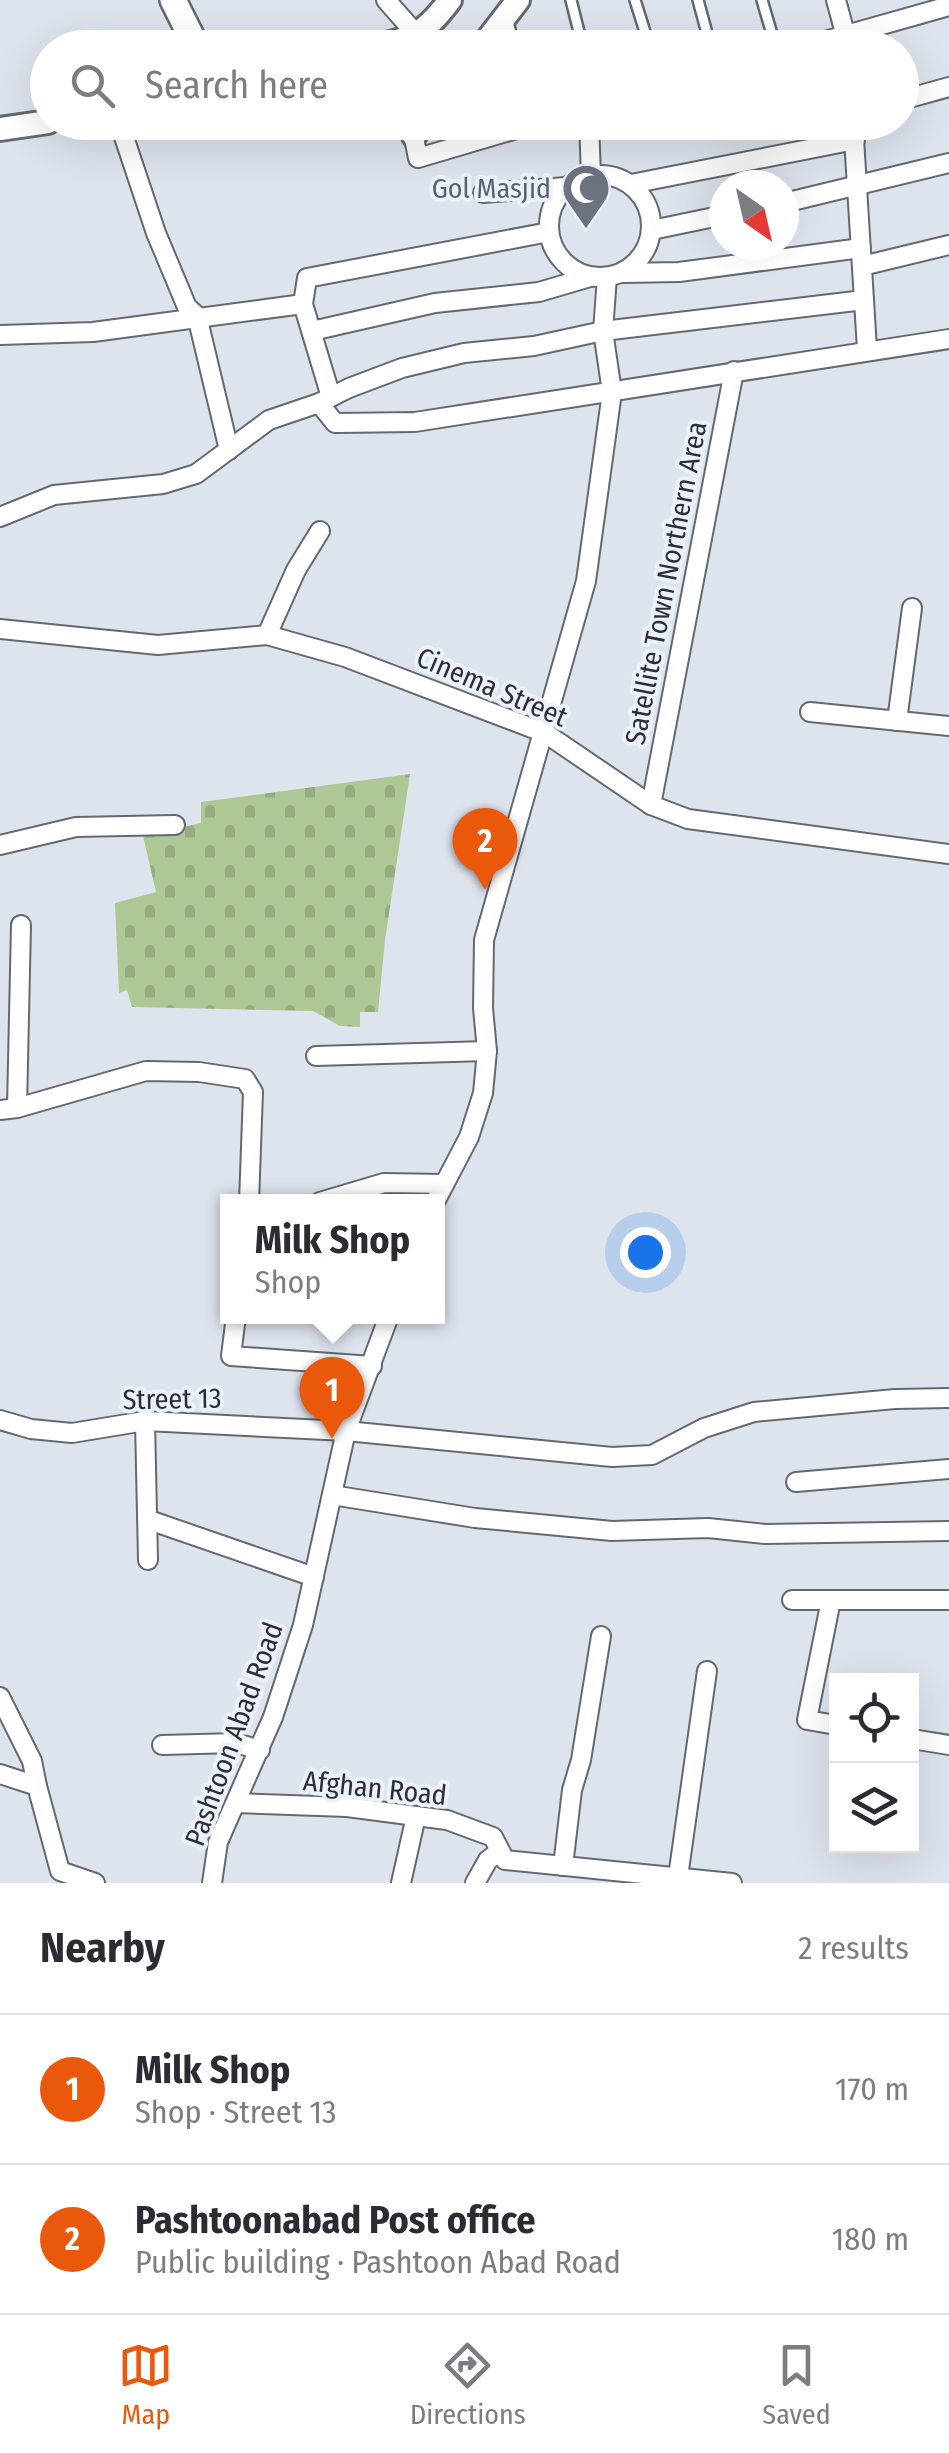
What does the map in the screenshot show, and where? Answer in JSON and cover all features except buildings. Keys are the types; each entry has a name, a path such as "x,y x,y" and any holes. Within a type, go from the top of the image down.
{"main road":[{"path":"173,0 188,30"}],"street":[{"path":"386,0 399,30"},
{"path":"428,30 450,0"},
{"path":"836,0 845,30"},
{"path":"872,30 919,8 949,6"},
{"path":"496,30 512,8"},
{"path":"919,95 949,87"},
{"path":"0,129 30,125"},
{"path":"125,140 156,233 187,307 197,316 229,450"},
{"path":"590,140 591,176"},
{"path":"631,184 820,140"},
{"path":"855,140 868,349"},
{"path":"799,200 949,163"},
{"path":"312,331 435,303 539,292 607,275 638,262 648,248 651,212 644,196 615,176 591,176 566,187 483,193"},
{"path":"566,187 556,200 549,232 553,248 575,271 607,275 679,272 862,257 949,245"},
{"path":"652,230 709,218"},
{"path":"549,232 307,278 303,304 325,400 335,423 415,422 949,339"},
{"path":"347,1194 384,1183 440,1193 474,1123 483,1093 487,1051 484,940 586,581 612,392 602,331 607,275"},
{"path":"0,517 54,494 163,484 196,474 269,420 402,368 464,353 534,346 602,331 864,300"},
{"path":"0,336 93,332 303,304"},
{"name":"Satellite Town Northern Area","path":"651,805 734,371"},
{"path":"267,635 296,570 320,531"},
{"path":"897,721 912,608"},
{"name":"Cinema Street","path":"0,629 158,645 267,635 346,657 545,732 651,805 688,819 949,854"},
{"path":"810,712 949,726"},
{"path":"0,845 76,828 175,824"},
{"path":"20,925 9,1109 146,1071 200,1072 244,1080 253,1092 250,1194"},
{"path":"316,1056 487,1051"},
{"path":"235,1324 231,1356 372,1366"},
{"name":"Pashtoon Abad Road","path":"212,1883 218,1842 260,1750 303,1625 346,1431 385,1324"},
{"name":"Street 13","path":"0,1420 32,1429 72,1432 146,1421 346,1431 612,1456 652,1455 704,1428 754,1412 894,1398 949,1398"},
{"path":"146,1421 148,1560"},
{"path":"796,1482 949,1469"},
{"path":"332,1495 475,1518 612,1531 949,1531"},
{"path":"149,1520 314,1578"},
{"path":"792,1600 949,1600"},
{"path":"829,1724 807,1720 831,1600"},
{"path":"563,1866 572,1790 581,1760 600,1636"},
{"path":"678,1877 707,1671"},
{"path":"0,1697 32,1761 60,1871 95,1883"},
{"path":"919,1739 949,1745"},
{"path":"162,1745 236,1743 260,1750"},
{"path":"0,1774 37,1786"},
{"name":"Afghan Road","path":"236,1803 347,1808 447,1820 493,1837 505,1860 563,1866 590,1876 678,1877 732,1883"},
{"path":"401,1883 416,1816"},
{"path":"476,1883 488,1860 500,1850"}],"lane":[{"path":"571,0 578,30"},
{"path":"635,0 644,30"},
{"path":"698,0 706,30"},
{"path":"762,0 771,30"}],"green space":[{"path":"410,774 378,1012 360,1012 360,1027 340,1026 313,1011 132,1007 127,990 119,993 115,903 156,892 143,836 201,823 201,802"}],"place":[{"name":"Gol Masjid","path":"586,230"},
{"name":"Pashtoonabad Post office","path":"485,890"},
{"name":"Milk Shop","path":"332,1439"}]}
